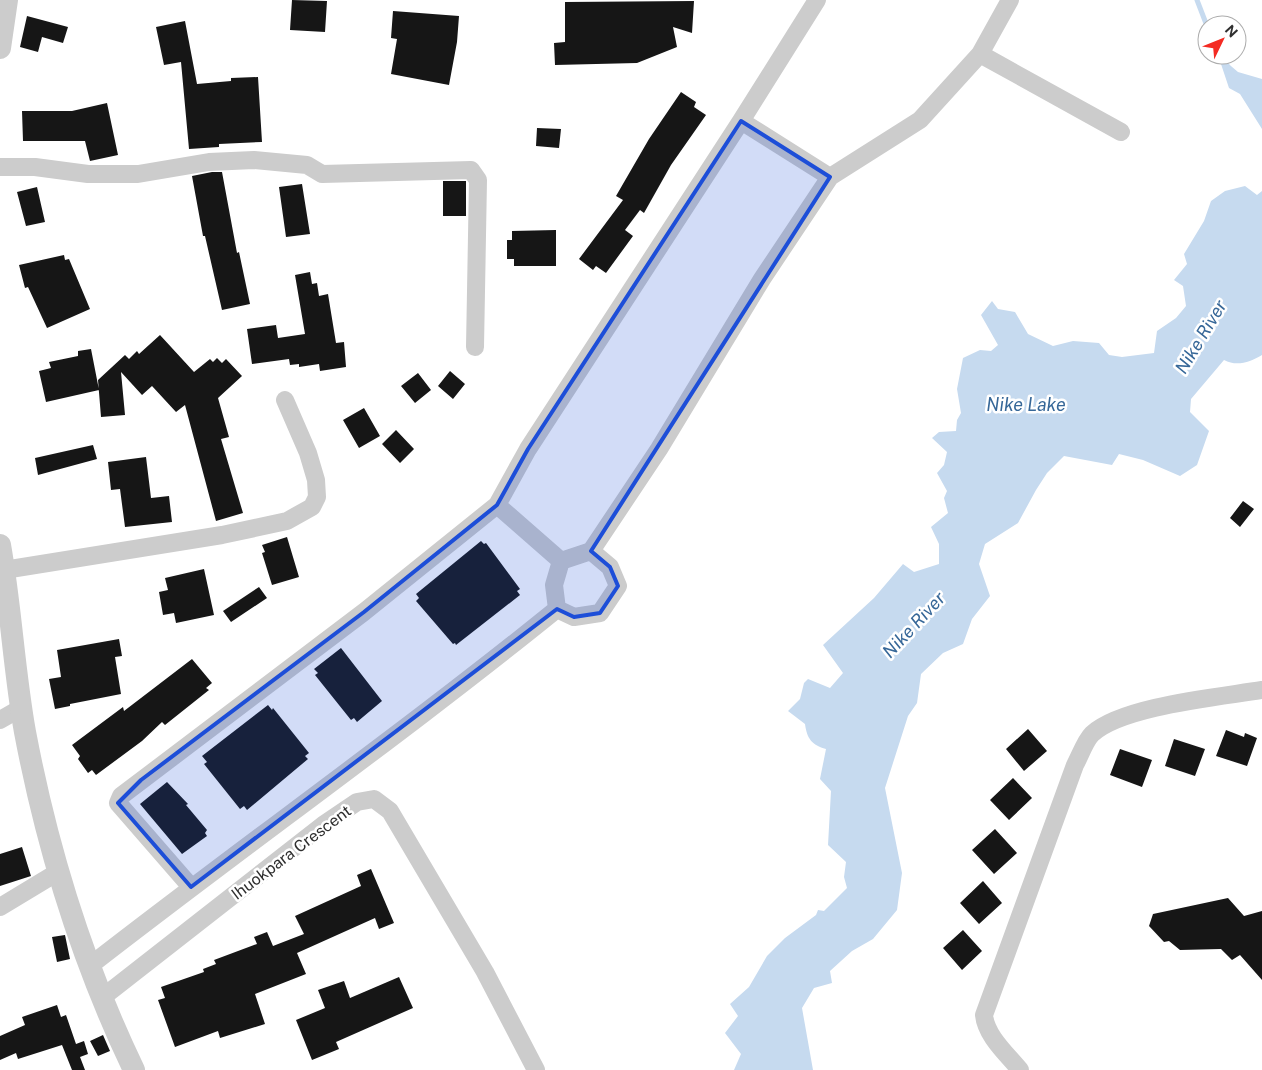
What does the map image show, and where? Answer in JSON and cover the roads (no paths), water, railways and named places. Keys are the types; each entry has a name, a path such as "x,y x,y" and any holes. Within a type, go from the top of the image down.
{"street":[{"path":"0,48 7,0"},
{"path":"191,887 118,803 121,796 364,612 497,505 534,441 742,121 817,0"},
{"path":"561,561 591,551 659,449 668,430 762,279 830,177 920,120 980,54 1010,0"},
{"path":"980,54 1121,132"},
{"path":"742,121 830,177"},
{"path":"0,167 35,167 88,174 138,174 209,162 254,160 308,165 322,174 471,170 478,180 475,347"},
{"path":"4,570 222,535 287,521 312,507 317,497 316,480 308,454 286,400"},
{"path":"497,505 561,561"},
{"path":"0,545 21,708 58,872 103,997 134,1070"},
{"path":"557,609 574,617 600,612 618,586 610,567 591,551"},
{"path":"557,609 554,585 561,561"},
{"path":"91,965 191,887 493,661 557,609"},
{"path":"1020,1070 985,1025 984,1015 1076,765 1091,735 1115,720 1164,707 1262,690"},
{"path":"0,720 21,708"},
{"name":"Ihuokpara Crescent","path":"103,997 323,825 357,802 374,799 390,812 485,972 536,1070"},
{"path":"0,906 58,872"}],"water":[{"path":"1221,65 1230,65 1238,72 1262,79 1262,129 1240,94 1229,88"},
{"name":"Nike Lake","path":"1245,186 1257,195 1262,191 1262,355 1243,363 1224,360 1191,399 1190,412 1209,431 1197,465 1180,476 1143,460 1119,454 1112,465 1064,456 1047,473 1018,523 985,544 979,564 990,596 972,619 963,644 943,653 921,674 917,703 908,716 885,788 902,873 897,910 873,939 852,951 830,971 832,983 814,988 802,1008 813,1070 734,1070 741,1054 725,1033 738,1016 730,1004 749,987 767,956 785,938 816,915 818,910 824,911 847,888 844,877 846,862 828,845 831,791 820,779 826,749 817,746 811,741 805,724 788,711 800,699 804,683 808,679 830,688 843,673 823,645 874,598 903,564 914,572 939,564 939,544 931,527 948,513 944,498 947,491 937,473 944,465 947,452 932,438 939,432 956,431 957,420 961,413 957,389 963,358 980,350 991,351 998,345 981,315 992,301 998,309 1015,312 1028,334 1053,346 1073,341 1099,343 1109,355 1122,357 1154,353 1157,331 1176,318 1186,306 1183,286 1174,280 1187,264 1184,254 1204,221 1211,201 1225,191"}],"waterway":[{"name":"Nike River","path":"1197,0 1203,15"}]}
